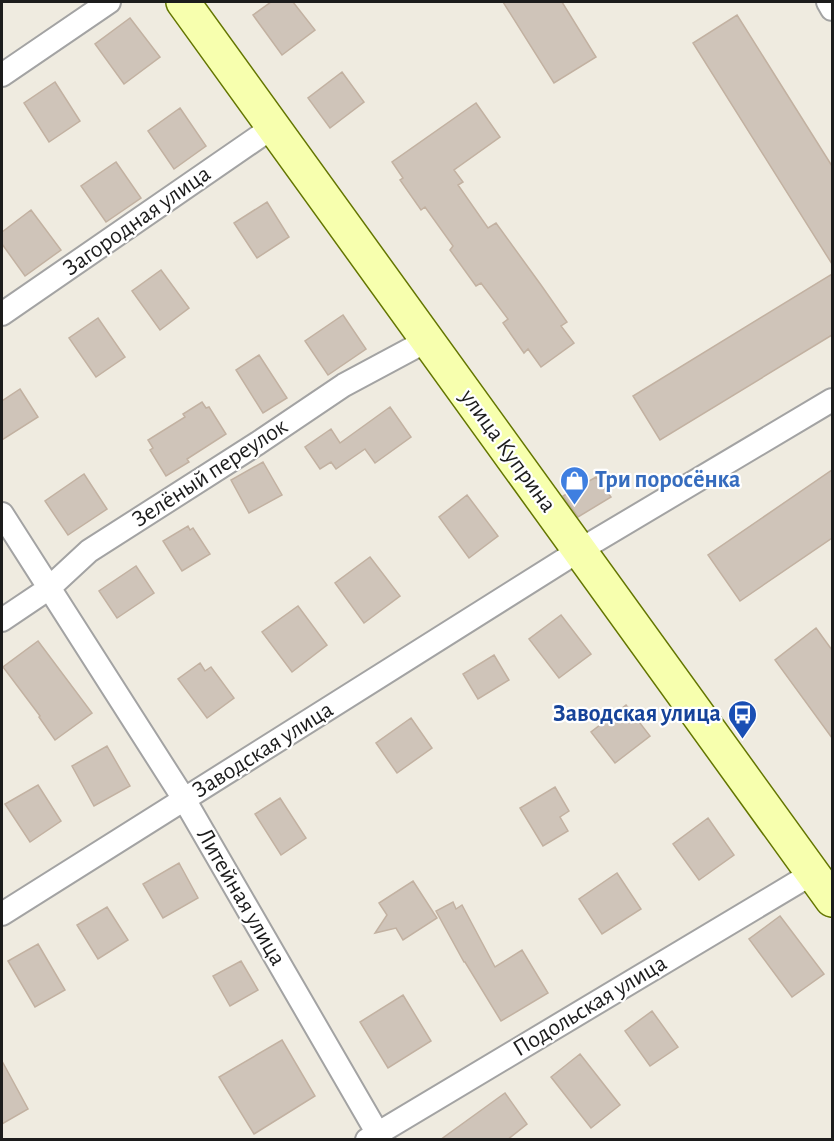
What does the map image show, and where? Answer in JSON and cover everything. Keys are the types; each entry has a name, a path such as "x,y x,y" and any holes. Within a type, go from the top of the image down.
{"street":[{"path":"2,75 109,2"},
{"name":"улица Куприна","path":"183,2 832,900"},
{"path":"828,2 832,9"},
{"name":"Загородная улица","path":"2,314 273,127"},
{"name":"Зелёный переулок","path":"2,620 48,589 89,551 344,385 428,340"},
{"name":"Заводская улица","path":"2,914 580,550 832,400"},
{"name":"Литейная улица","path":"2,514 184,799 373,1137"},
{"name":"Подольская улица","path":"373,1137 813,873"}],"building":[{"path":"271,2 293,2 315,30 282,55 253,15"},
{"path":"503,2 562,2 596,57 554,83"},
{"path":"737,15 832,166 832,264 693,43"},
{"path":"130,18 160,57 124,84 95,44"},
{"path":"342,72 364,102 330,128 308,98"},
{"path":"55,82 80,121 49,142 24,103"},
{"path":"476,103 500,137 454,170 463,182 458,185 488,228 496,223 567,322 561,326 574,343 541,367 528,349 524,353 503,323 508,319 481,283 476,286 450,250 453,246 425,207 421,210 400,180 403,178 392,162"},
{"path":"180,108 206,146 174,169 148,131"},
{"path":"116,162 141,198 106,222 81,186"},
{"path":"267,202 289,237 257,258 234,223"},
{"path":"31,210 61,250 25,276 2,244 2,232"},
{"path":"161,270 189,308 160,330 132,291"},
{"path":"832,274 832,335 660,440 633,396"},
{"path":"343,315 366,349 328,375 305,341"},
{"path":"98,318 125,357 96,377 69,338"},
{"path":"259,355 287,398 263,413 236,370"},
{"path":"20,389 38,417 2,440 2,401"},
{"path":"202,402 206,408 209,407 226,434 187,459 189,462 166,476 150,450 153,448 148,440 185,417 183,414"},
{"path":"390,407 411,437 375,463 365,449 336,469 331,462 320,469 305,447 331,429 340,443"},
{"path":"263,462 282,495 249,513 231,480"},
{"path":"832,470 832,538 740,601 708,555"},
{"path":"84,474 107,509 68,535 45,501"},
{"path":"596,477 611,497 578,517 563,496"},
{"path":"467,495 498,536 469,558 439,517"},
{"path":"188,526 190,530 193,528 210,554 182,571 163,541"},
{"path":"370,557 400,596 364,623 335,583"},
{"path":"136,566 154,593 117,618 99,591"},
{"path":"298,606 327,645 292,672 262,632"},
{"path":"561,615 591,654 559,678 529,639"},
{"path":"816,628 832,650 832,738 775,660"},
{"path":"38,641 92,713 55,740 3,667"},
{"path":"494,655 509,680 478,699 463,674"},
{"path":"200,663 205,671 211,667 234,698 207,718 178,679"},
{"path":"626,705 650,736 615,763 591,732"},
{"path":"411,718 432,748 397,773 376,743"},
{"path":"107,746 130,786 94,806 72,766"},
{"path":"38,785 61,821 30,842 5,804"},
{"path":"555,787 569,811 560,817 568,831 543,846 520,808"},
{"path":"280,798 306,838 281,855 255,814"},
{"path":"708,818 734,855 699,880 673,844"},
{"path":"179,863 198,898 163,918 143,884"},
{"path":"617,873 641,909 602,934 579,899"},
{"path":"413,881 437,918 403,940 396,928 375,933 387,915 379,903"},
{"path":"453,902 456,909 462,905 495,967 522,950 548,993 501,1021 464,962 436,911"},
{"path":"107,907 128,940 98,959 77,925"},
{"path":"780,916 824,974 792,997 749,939"},
{"path":"38,944 65,990 35,1007 8,961"},
{"path":"241,961 258,990 230,1006 213,976"},
{"path":"403,995 431,1041 388,1068 360,1022"},
{"path":"652,1011 678,1047 650,1066 625,1031"},
{"path":"282,1040 315,1096 254,1134 219,1077"},
{"path":"580,1054 620,1105 591,1128 551,1077"},
{"path":"2,1061 28,1109 2,1124"},
{"path":"505,1093 527,1124 507,1140 440,1140"}],"place":[{"name":"Три поросёнка","path":"574,506"},
{"name":"Заводская улица","path":"742,740"}]}
